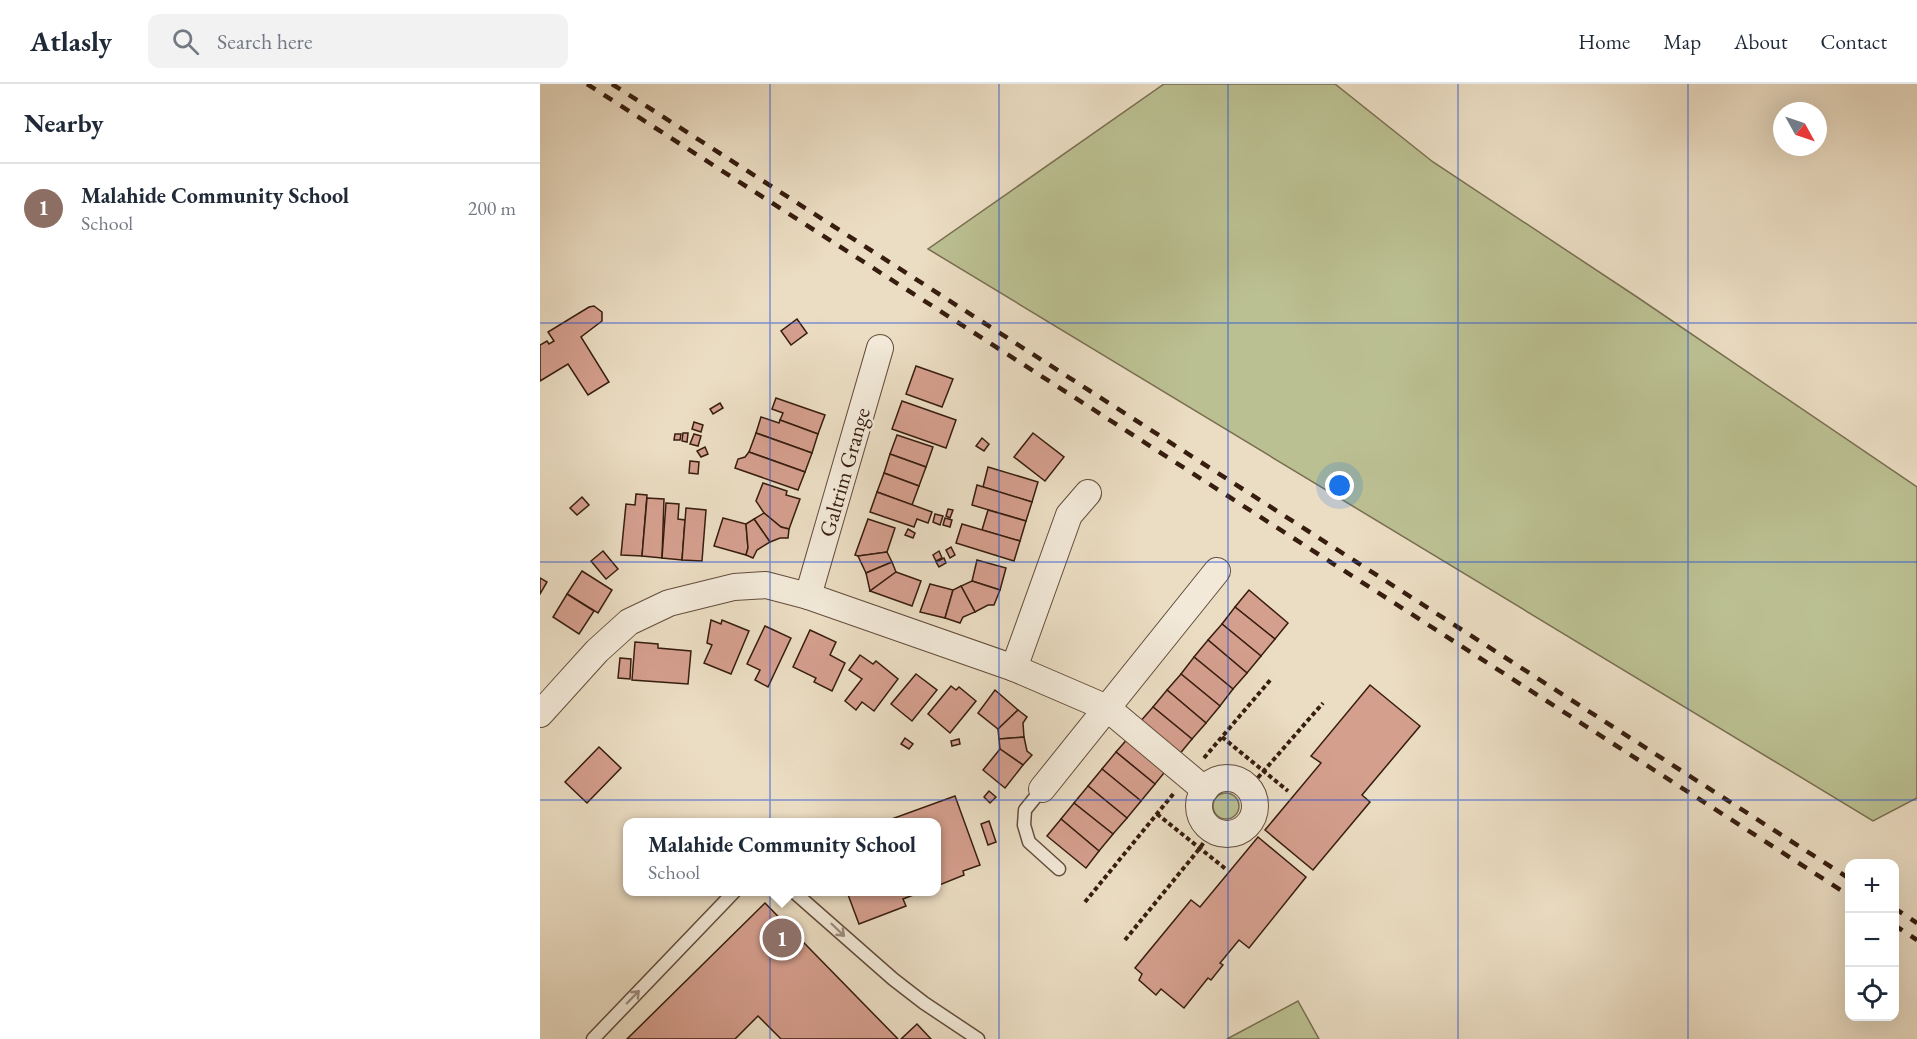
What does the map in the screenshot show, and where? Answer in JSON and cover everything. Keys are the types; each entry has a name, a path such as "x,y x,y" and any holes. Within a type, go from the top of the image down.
{"street":[{"name":"Galtrim Grange","path":"808,596 880,348"},
{"path":"1014,668 1069,515 1088,493"},
{"path":"1042,789 1217,571"},
{"path":"540,714 597,651 629,622 669,603 734,587 766,585 808,596 1014,668 1107,708 1205,790"},
{"path":"1220,779 1256,780 1255,810 1247,826 1230,834 1221,833 1206,839 1206,824 1199,807 1205,790 1220,779"}],"lane":[{"path":"1042,789 1025,810 1024,825 1029,842 1059,869"},
{"path":"593,1039 729,896"},
{"path":"800,896 893,979 978,1039"}],"path":[{"path":"1256,780 1323,703"},
{"path":"1222,737 1256,780 1288,790"},
{"path":"1157,813 1206,839 1227,870"},
{"path":"1125,940 1206,839"}],"green space":[{"path":"1164,84 1335,84 1433,162 1917,487 1917,798 1873,821 928,249"},
{"path":"1226,793 1235,797 1239,806 1235,815 1226,819 1217,815 1213,806 1217,797"},
{"path":"1298,1001 1319,1039 1227,1039"}],"building":[{"path":"594,306 602,312 602,321 581,337 609,382 588,395 568,364 540,381 540,345 547,341 549,344 554,341 548,332"},
{"path":"797,319 807,333 791,345 781,331"},
{"path":"916,366 953,379 942,407 906,394"},
{"path":"776,398 825,415 818,434 780,420 783,413 772,409"},
{"path":"902,401 956,420 946,448 892,429"},
{"path":"720,403 723,408 713,414 710,409"},
{"path":"761,417 779,423 780,420 818,434 812,453 756,433"},
{"path":"694,422 703,425 701,432 692,429"},
{"path":"683,433 688,433 687,442 682,441"},
{"path":"756,433 812,453 805,472 749,452"},
{"path":"1033,433 1064,457 1045,481 1014,457"},
{"path":"675,434 681,434 680,440 674,440"},
{"path":"694,434 701,436 698,446 690,444"},
{"path":"897,435 933,447 926,467 890,454"},
{"path":"982,438 989,444 984,451 976,446"},
{"path":"705,447 708,454 701,457 697,451"},
{"path":"749,452 805,472 798,490 735,468 738,459 745,457"},
{"path":"890,454 926,467 919,486 884,473"},
{"path":"690,461 699,462 698,474 689,473"},
{"path":"988,467 1038,482 1032,502 983,487"},
{"path":"884,473 919,486 912,505 877,492"},
{"path":"763,483 787,491 786,495 800,499 789,529 781,527 764,513 756,501"},
{"path":"977,485 1032,502 1026,521 972,505"},
{"path":"877,492 932,512 928,523 917,519 914,527 870,512"},
{"path":"636,494 647,495 642,556 621,555 626,504 635,505"},
{"path":"582,497 589,505 577,515 570,508"},
{"path":"647,498 664,499 662,558 642,556"},
{"path":"666,503 679,504 678,519 685,520 682,560 662,558"},
{"path":"686,508 706,510 702,561 682,560"},
{"path":"948,509 953,510 950,518 946,516"},
{"path":"988,510 1026,521 1020,541 982,530"},
{"path":"764,513 781,527 789,529 788,538 770,542 754,519"},
{"path":"935,514 943,516 940,525 933,522"},
{"path":"723,518 746,524 748,548 746,555 714,546"},
{"path":"945,518 952,520 950,527 943,525"},
{"path":"754,519 770,542 757,550 753,558 746,555 748,548 746,524"},
{"path":"868,519 895,528 887,552 858,556 855,555"},
{"path":"962,524 1020,541 1014,561 956,543"},
{"path":"908,529 915,533 913,538 905,535"},
{"path":"951,547 955,555 950,558 946,550"},
{"path":"603,551 618,569 606,579 591,561"},
{"path":"939,551 942,558 936,561 933,555"},
{"path":"887,552 892,562 866,573 858,556"},
{"path":"944,558 946,563 939,567 936,562"},
{"path":"977,560 1006,568 1000,590 972,581"},
{"path":"892,562 896,572 870,591 866,573"},
{"path":"582,571 612,590 598,613 567,594"},
{"path":"896,572 921,581 912,606 870,591"},
{"path":"540,578 547,582 540,594"},
{"path":"972,581 1000,590 994,605 988,605 975,612 961,586"},
{"path":"930,584 953,590 945,618 920,612"},
{"path":"961,586 975,612 963,617 960,623 945,618 953,590"},
{"path":"1249,590 1288,623 1275,639 1235,607"},
{"path":"567,594 594,611 579,634 553,617"},
{"path":"1235,607 1275,639 1261,656 1222,624"},
{"path":"711,620 721,624 722,620 749,631 731,674 704,663 712,645 707,643"},
{"path":"1222,624 1261,656 1247,673 1208,640"},
{"path":"765,626 791,638 768,687 755,680 760,670 747,664"},
{"path":"810,630 836,642 830,655 845,663 832,691 814,682 816,678 793,667"},
{"path":"1208,640 1247,673 1233,689 1194,657"},
{"path":"635,642 658,644 658,648 691,651 688,684 632,680"},
{"path":"860,655 873,664 876,661 898,679 874,711 862,702 856,710 845,701 862,679 849,670"},
{"path":"1194,657 1233,689 1220,706 1181,674"},
{"path":"620,658 631,659 630,679 618,678"},
{"path":"916,674 937,690 912,721 891,704"},
{"path":"1181,674 1220,706 1206,723 1167,690"},
{"path":"1370,685 1420,726 1362,795 1370,802 1313,870 1265,830 1321,763 1311,756"},
{"path":"951,686 956,690 959,687 976,701 950,733 928,714"},
{"path":"995,690 1018,710 998,729 978,713"},
{"path":"1167,690 1206,723 1192,739 1153,707"},
{"path":"1153,707 1192,739 1178,756 1139,723"},
{"path":"1018,710 1027,717 1023,723 1024,737 999,739 998,729"},
{"path":"1130,736 1168,768 1155,784 1116,752"},
{"path":"1024,737 1027,751 1032,755 1023,765 1000,749 999,739"},
{"path":"905,738 913,744 909,749 901,744"},
{"path":"959,739 960,744 952,746 951,741"},
{"path":"599,747 621,768 587,803 565,782"},
{"path":"1000,749 1023,765 1005,788 983,770"},
{"path":"1116,752 1155,784 1141,801 1102,769"},
{"path":"1102,769 1141,801 1127,818 1088,786"},
{"path":"1088,786 1127,818 1113,834 1074,803"},
{"path":"989,791 996,797 990,803 984,797"},
{"path":"955,796 980,865 963,871 964,875 941,884 941,818 894,818"},
{"path":"1074,803 1113,834 1099,851 1061,819"},
{"path":"1061,819 1099,851 1086,868 1047,836"},
{"path":"989,821 996,842 988,845 981,824"},
{"path":"1258,837 1306,877 1249,948 1239,940 1220,963 1223,965 1211,980 1208,978 1184,1008 1161,989 1156,995 1139,980 1142,974 1135,968 1191,900 1200,907"},
{"path":"848,896 911,896 903,899 906,906 859,924"},
{"path":"765,903 898,1039 781,1039 758,1016 735,1039 627,1039"},
{"path":"917,1024 931,1039 901,1039"}],"railway":[{"path":"587,84 1845,893"},
{"path":"612,84 1845,876"},
{"path":"1899,911 1917,923"},
{"path":"1899,928 1917,940"}],"place":[{"name":"Malahide Community School","path":"782,938"}]}
